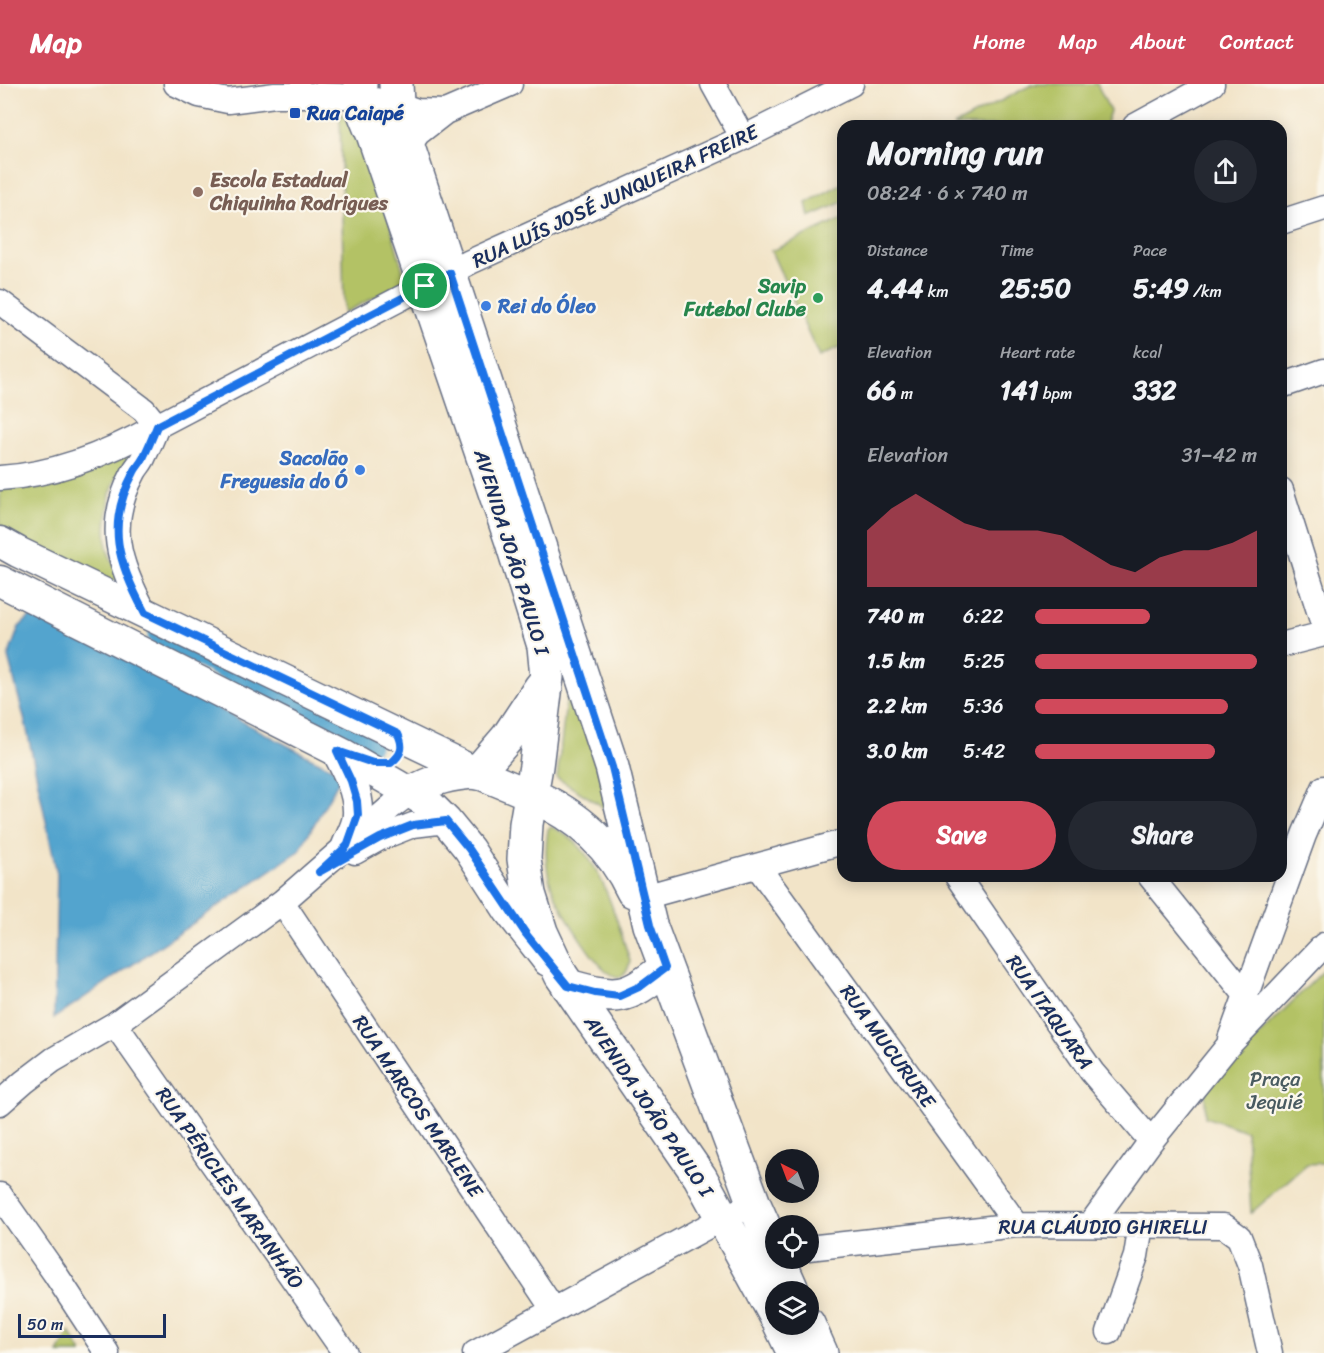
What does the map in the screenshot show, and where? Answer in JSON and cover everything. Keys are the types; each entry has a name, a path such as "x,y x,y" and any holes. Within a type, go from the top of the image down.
{"main road":[{"name":"AVENIDA JOÃO PAULO I","path":"360,91 386,174 437,280 609,756 647,911 665,968 765,1229"},
{"name":"AVENIDA JOÃO PAULO I","path":"397,94 437,280 544,646 547,677 526,824 524,859 529,894 541,932 565,980 674,1137 723,1218 765,1296"},
{"path":"477,773 508,737 547,677"},
{"path":"531,795 553,804 574,817 595,835 614,857 647,911"},
{"path":"565,980 595,993 619,996 641,986 665,968"},
{"path":"785,1335 794,1353"},
{"path":"813,1335 821,1353"}],"street":[{"path":"176,84 199,95 230,92 275,95 360,91 397,94 417,111 445,112"},
{"path":"386,174 418,133 445,112 510,84"},
{"path":"713,84 743,138"},
{"name":"RUA LUÍS JOSÉ JUNQUEIRA FREIRE","path":"0,478 16,477 82,460 124,444 470,262 743,138 851,84"},
{"path":"1147,120 1212,84"},
{"path":"1287,220 1324,208"},
{"path":"0,302 144,410 157,426 144,457 134,471 118,519 120,558 145,613"},
{"path":"1287,384 1324,371"},
{"path":"1287,509 1324,627"},
{"path":"0,542 477,773 531,795"},
{"path":"0,581 341,753 428,803 469,849 526,934 565,980"},
{"path":"1287,643 1324,634"},
{"path":"341,753 373,763 391,763 401,753 402,747 398,734"},
{"path":"341,753 357,801 358,815 347,846"},
{"path":"0,1103 53,1060 115,1024 282,902 411,792 438,779 477,773"},
{"path":"1287,881 1324,788"},
{"path":"319,872 391,833 413,825 446,821"},
{"path":"647,911 758,867 837,844"},
{"name":"RUA MUCURURE","path":"758,867 1017,1225"},
{"name":"RUA ITAQUARA","path":"961,882 1092,1072 1151,1141"},
{"path":"1155,882 1245,994"},
{"path":"1228,1046 1287,882"},
{"name":"RUA MARCOS MARLENE","path":"282,902 553,1309"},
{"path":"1090,1225 1151,1141 1228,1046 1324,945"},
{"name":"RUA PÉRICLES MARANHÃO","path":"115,1024 345,1353"},
{"path":"0,1196 54,1272 107,1353"},
{"path":"475,1353 723,1218 754,1204"},
{"name":"RUA CLÁUDIO GHIRELLI","path":"819,1247 1017,1225 1224,1226 1239,1237 1250,1265 1270,1353"},
{"path":"1109,1332 1136,1256 1141,1226"}],"green space":[{"path":"1033,84 1097,84 1110,111 1107,120 964,120"},
{"path":"340,112 352,127 372,168 406,281 344,313"},
{"path":"837,186 837,205 809,217 806,203"},
{"name":"Savip Futebol Clube","path":"837,221 837,349 819,357 771,251"},
{"path":"135,449 115,481 110,494 106,527 107,549 127,596 0,532 0,488"},
{"path":"568,686 625,829 599,804 557,778"},
{"path":"551,827 568,836 582,849 603,884 612,904 630,961 624,975 614,976 602,967 576,932 556,897 548,874 546,859 548,829"},
{"name":"Praça Jequié","path":"1324,970 1324,1163 1307,1164 1251,1213 1246,1131 1205,1117 1205,1089"},
{"path":"70,1332 82,1353 58,1353"}],"water":[{"path":"31,616 50,619 343,773 299,851 54,1018 57,874 26,725 8,657 19,627"}],"waterway":[{"path":"158,636 371,743"}],"place":[{"name":"Rua Caiapé","path":"295,113"},
{"name":"Escola Estadual Chiquinha Rodrigues","path":"198,192"},
{"name":"Savip Futebol Clube","path":"818,298"},
{"name":"Rei do Óleo","path":"486,306"},
{"name":"Sacolão Freguesia do Ó","path":"360,470"}],"route":[{"path":"450,273 612,767 650,925 665,968 641,986 619,996 568,986 526,934 469,849 446,821 413,825 380,838 319,872 347,846 358,815 357,801 351,781 337,751 373,763 391,763 401,753 402,747 398,734 145,613 134,594 120,558 118,519 122,502 134,471 144,457 157,426 425,286 450,273"}]}
